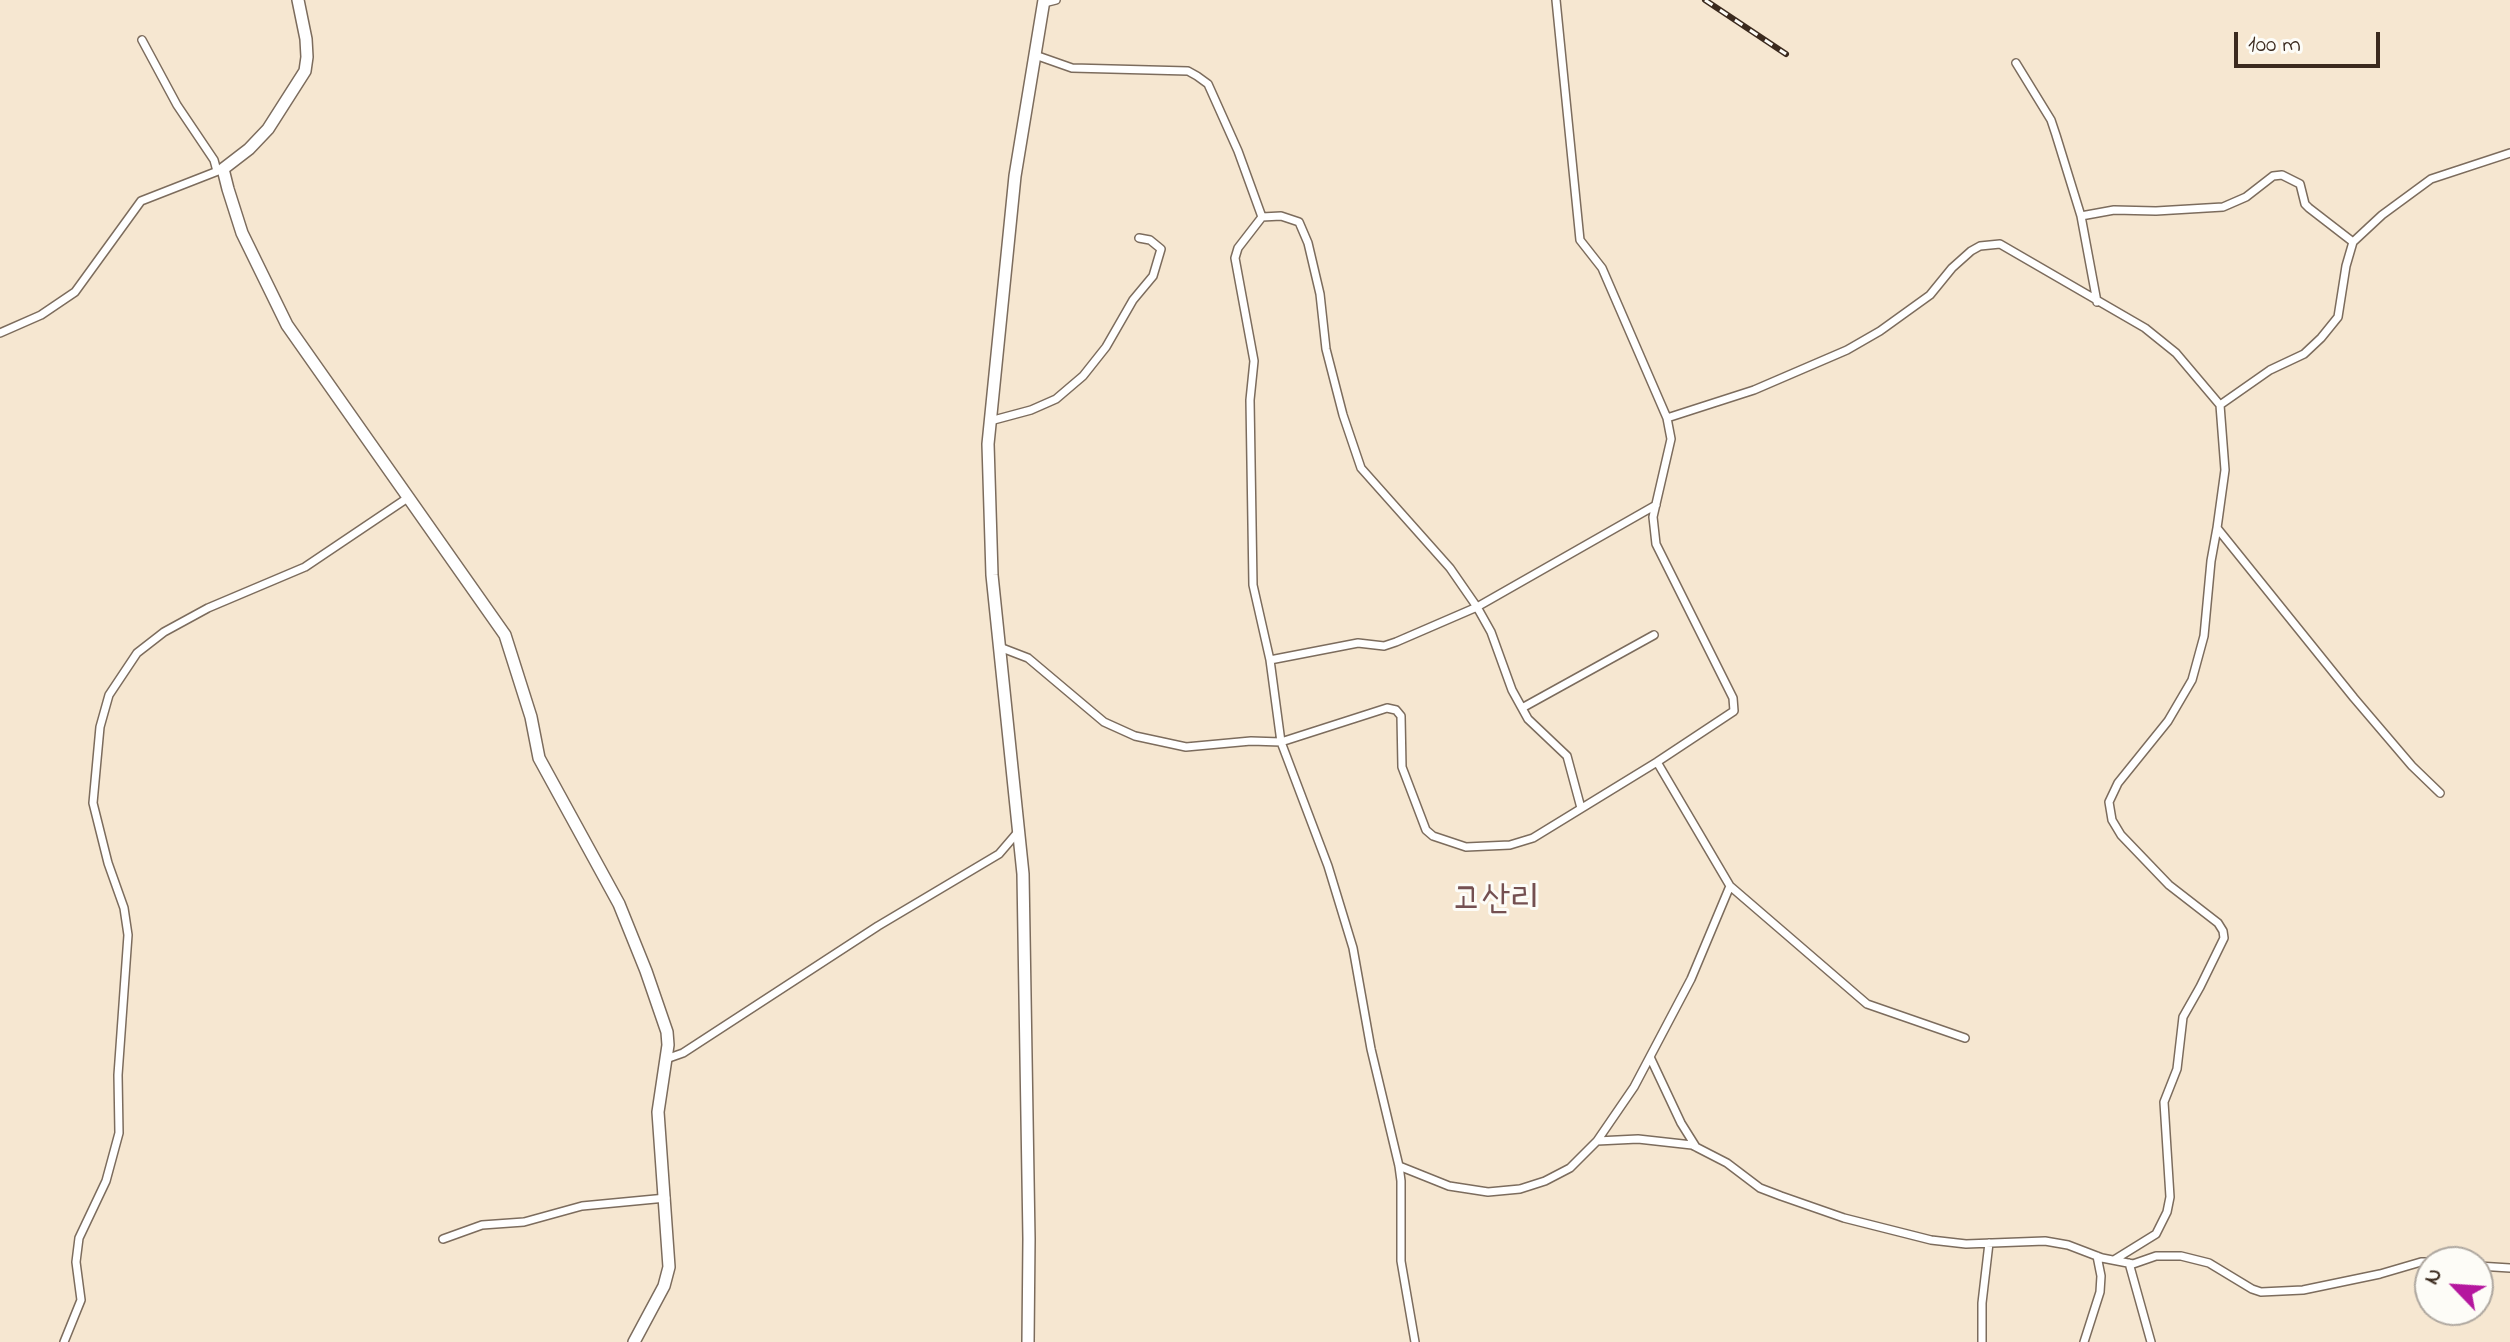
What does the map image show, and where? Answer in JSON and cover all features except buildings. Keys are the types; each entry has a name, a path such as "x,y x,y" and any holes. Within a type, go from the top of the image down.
{"street":[{"path":"0,333 41,315 75,292 141,201 220,170 249,149 268,129 305,71 306,39 298,0"},
{"path":"1028,1342 1023,874 1002,648 992,575 988,444 1015,176 1044,2 1056,0"},
{"path":"1002,648 1028,658 1104,722 1135,736 1197,748 1251,741 1281,742 1387,708 1396,710 1401,716 1402,767 1426,830 1433,836 1466,847 1510,845 1533,838 1734,711 1735,704 1656,544 1653,517 1671,439 1667,418 1602,268 1580,240 1556,0"},
{"path":"142,40 177,105 220,170 242,233 287,325 505,635 531,717 539,758 631,931 667,1032 658,1112 666,1198 668,1275 634,1342"},
{"path":"1035,55 1072,68 1188,71 1197,76 1208,84 1238,151 1262,217"},
{"path":"2016,63 2051,120 2081,216 2097,302"},
{"path":"2220,405 2270,370 2304,354 2333,325 2341,306 2346,266 2353,242 2382,215 2431,179 2510,153"},
{"path":"2081,216 2114,210 2223,207 2246,197 2273,176 2282,175 2300,184 2305,204 2353,242"},
{"path":"1415,1342 1401,1261 1399,1166 1371,1049 1353,948 1328,866 1281,742 1270,660 1253,585 1250,400 1254,361 1235,258 1238,248 1262,217 1281,216 1299,222 1308,243 1320,294 1326,349 1361,468 1450,568 1477,607 1491,632 1512,690 1528,719 1567,756 1581,808"},
{"path":"990,421 1031,410 1056,399 1083,376 1106,347 1133,300 1153,276 1161,249 1150,240 1139,238"},
{"path":"1667,418 1754,390 1847,350 1930,295 1961,259 1980,246 2000,244 2145,328 2163,342 2220,405 2225,470 2211,561 2204,636 2192,680 2168,721 2118,783 2110,798 2109,808 2121,835 2169,885 2218,923 2224,938 2183,1017 2177,1069 2164,1102 2170,1197 2167,1212 2156,1234 2114,1260"},
{"path":"64,1342 81,1300 77,1247 106,1181 119,1133 118,1075 128,935 124,908 108,863 93,803 100,727 109,695 137,653 175,624 305,567 409,497"},
{"path":"1270,660 1358,643 1384,646 1477,607 1656,505"},
{"path":"2217,528 2354,698 2412,766 2440,793"},
{"path":"1522,708 1654,635"},
{"path":"1657,762 1730,886 1867,1004 1965,1038"},
{"path":"666,1059 683,1053 878,926 999,854 1019,832"},
{"path":"1399,1166 1460,1189 1510,1191 1545,1181 1570,1168 1597,1141 1634,1087 1691,979 1730,886"},
{"path":"1650,1057 1696,1147"},
{"path":"1597,1141 1638,1139 1696,1147 1727,1163 1760,1188 1815,1209 1931,1240 1950,1244 2045,1241 2129,1263 2156,1256 2196,1258 2252,1289 2275,1293 2333,1284 2414,1264"},
{"path":"443,1239 482,1225 524,1222 582,1206 666,1198"},
{"path":"1982,1342 1982,1303 1989,1243"},
{"path":"2084,1342 2100,1292 2097,1256"},
{"path":"2129,1263 2151,1342"}],"railway":[{"path":"1705,0 1786,54"}],"district":[{"name":"고산리","path":"1496,903"}]}
